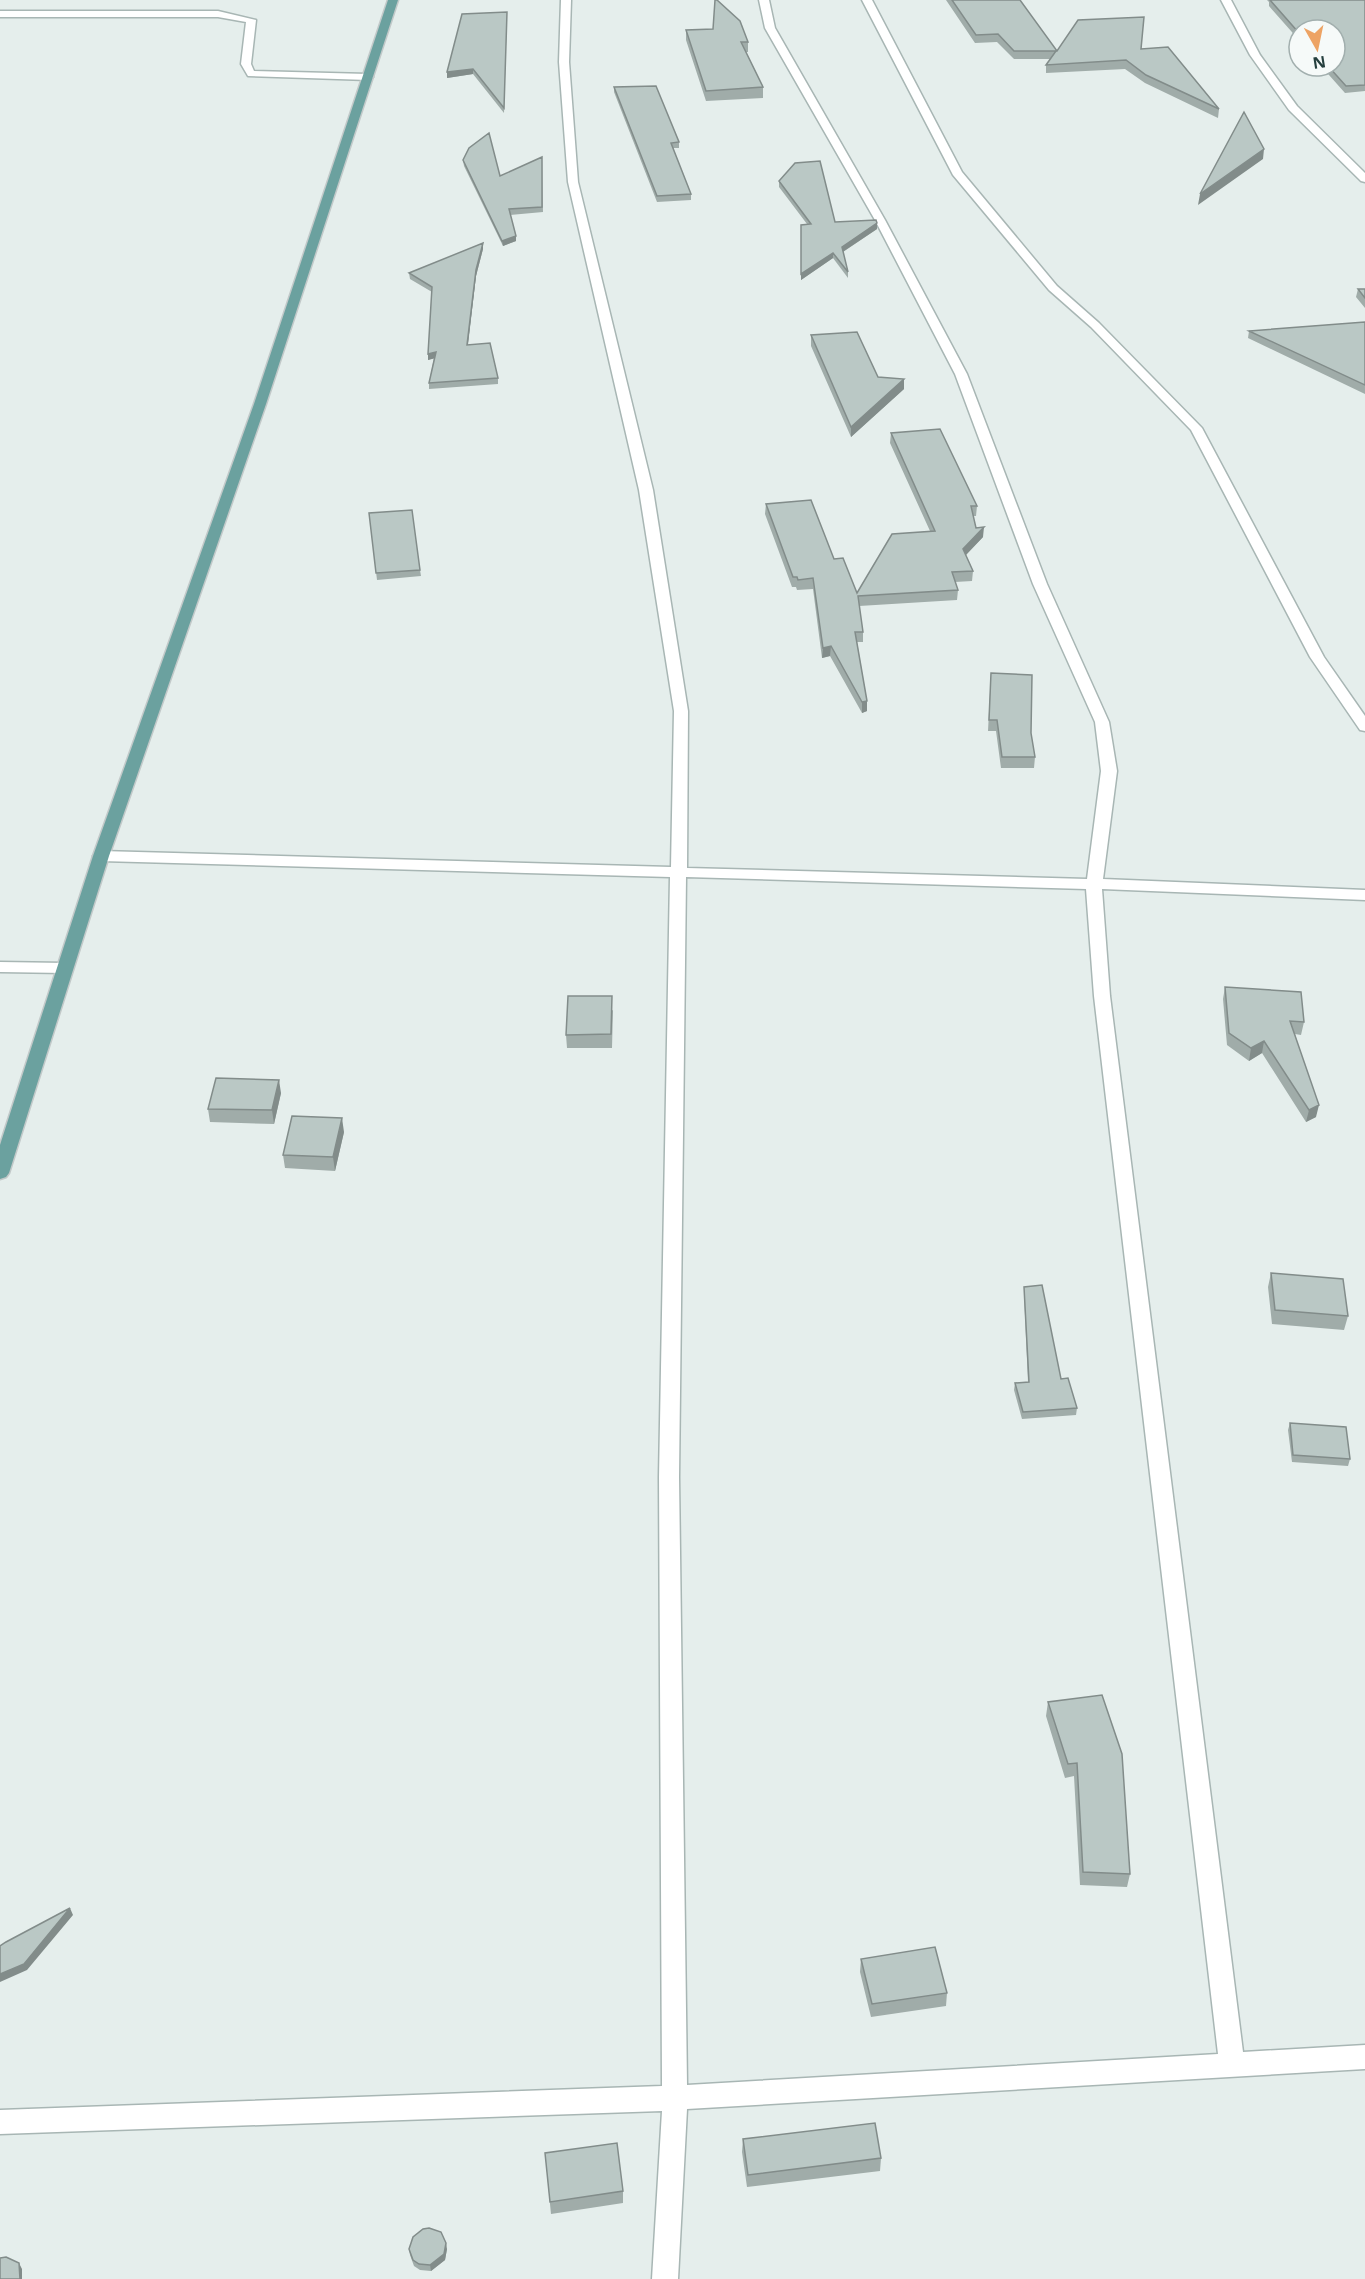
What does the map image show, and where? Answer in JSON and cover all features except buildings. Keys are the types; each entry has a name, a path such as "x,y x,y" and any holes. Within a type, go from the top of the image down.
{"main road":[{"path":"0,1173 101,856 260,404 393,0"}],"street":[{"path":"566,0 564,62 573,182 646,490 681,711 669,1477 675,2098 665,2279"},
{"path":"764,0 770,28 880,220 961,374 1040,584 1102,722 1109,771 1094,884 1104,1008 1232,2064"},
{"path":"867,0 957,173 1053,288 1095,325 1196,428 1317,657 1365,727"},
{"path":"1226,0 1255,55 1293,108 1365,179"},
{"path":"0,14 218,14 251,20 246,64 251,74 368,77"},
{"path":"101,856 1094,884 1365,895"},
{"path":"0,967 65,968"},
{"path":"0,2122 675,2098 1365,2057"}]}
